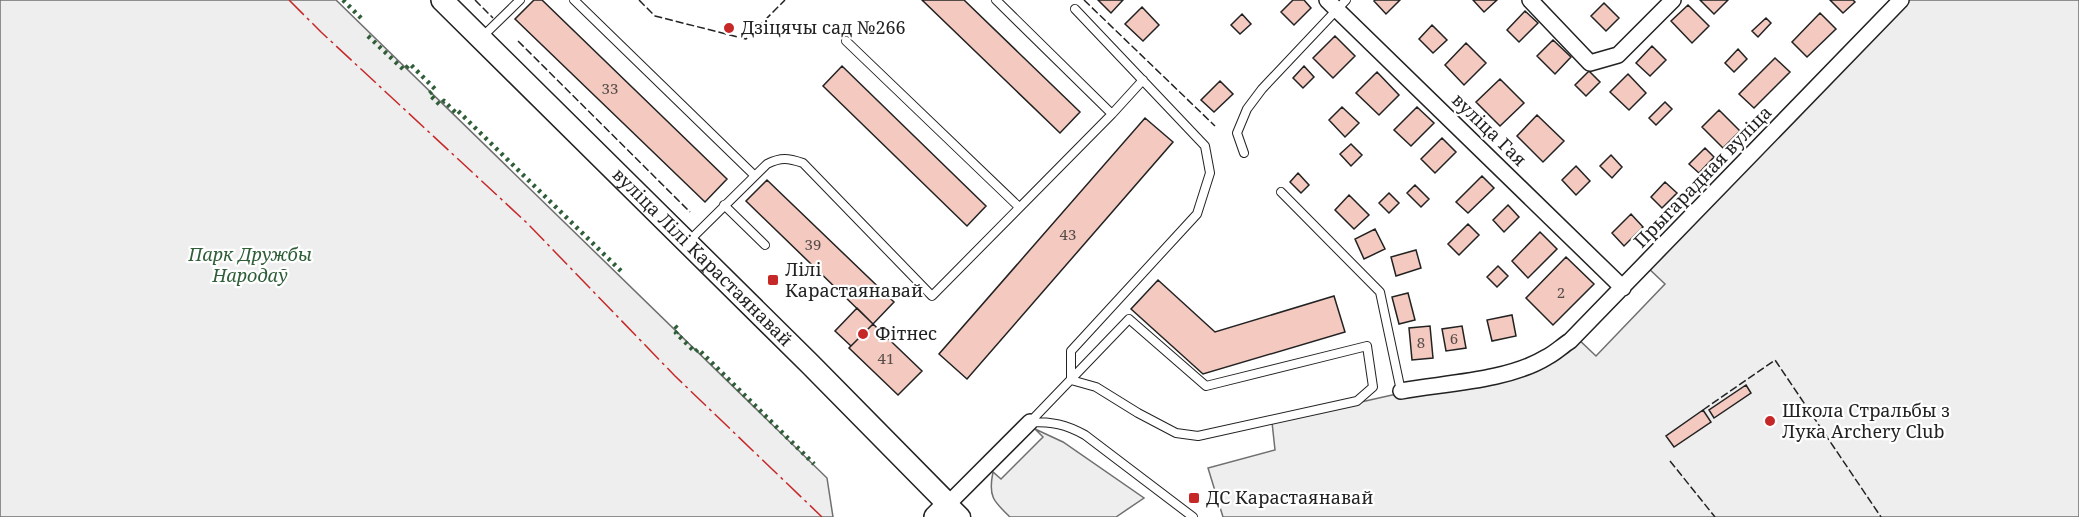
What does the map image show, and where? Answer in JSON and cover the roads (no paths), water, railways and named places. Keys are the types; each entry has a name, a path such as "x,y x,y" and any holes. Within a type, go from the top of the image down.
{"main road":[{"name":"вуліца Лілі Карастаянавай","path":"442,0 688,242 948,513"}],"street":[{"path":"1530,0 1590,63 1618,55 1673,0"},
{"name":"Прыгарадная вуліца","path":"1401,391 1484,378 1523,368 1546,358 1570,341 1901,0"},
{"name":"вуліца Гая","path":"1337,3 1623,288"},
{"path":"948,513 1030,423"}],"lane":[{"path":"480,39 520,0"},
{"path":"574,0 754,175"},
{"path":"996,0 1112,114"},
{"path":"1244,153 1237,133 1247,109 1262,88 1337,3"},
{"path":"1071,381 1071,351 1197,214 1210,173 1205,146 1075,9"},
{"path":"846,41 1019,207"},
{"path":"688,242 766,164 780,158 789,158 803,163 932,296 1143,80"},
{"path":"1281,192 1380,292 1401,391"},
{"path":"724,204 765,245"},
{"path":"1030,423 1129,319 1206,386 1367,346 1373,387 1357,400 1198,436 1176,433 1096,387 1071,381"},
{"path":"1030,423 1049,422 1067,425 1085,435 1193,517"}],"place":[{"name":"Дзіцячы сад №266","path":"729,28"},
{"name":"Лілі Карастаянавай","path":"773,280"},
{"name":"Фітнес","path":"863,334"},
{"name":"Школа Стральбы з Лука Archery Club","path":"1770,421"},
{"name":"ДС Карастаянавай","path":"1194,498"}],"park label":[{"name":"Парк Дружбы Народаў","path":"250,265"}]}
